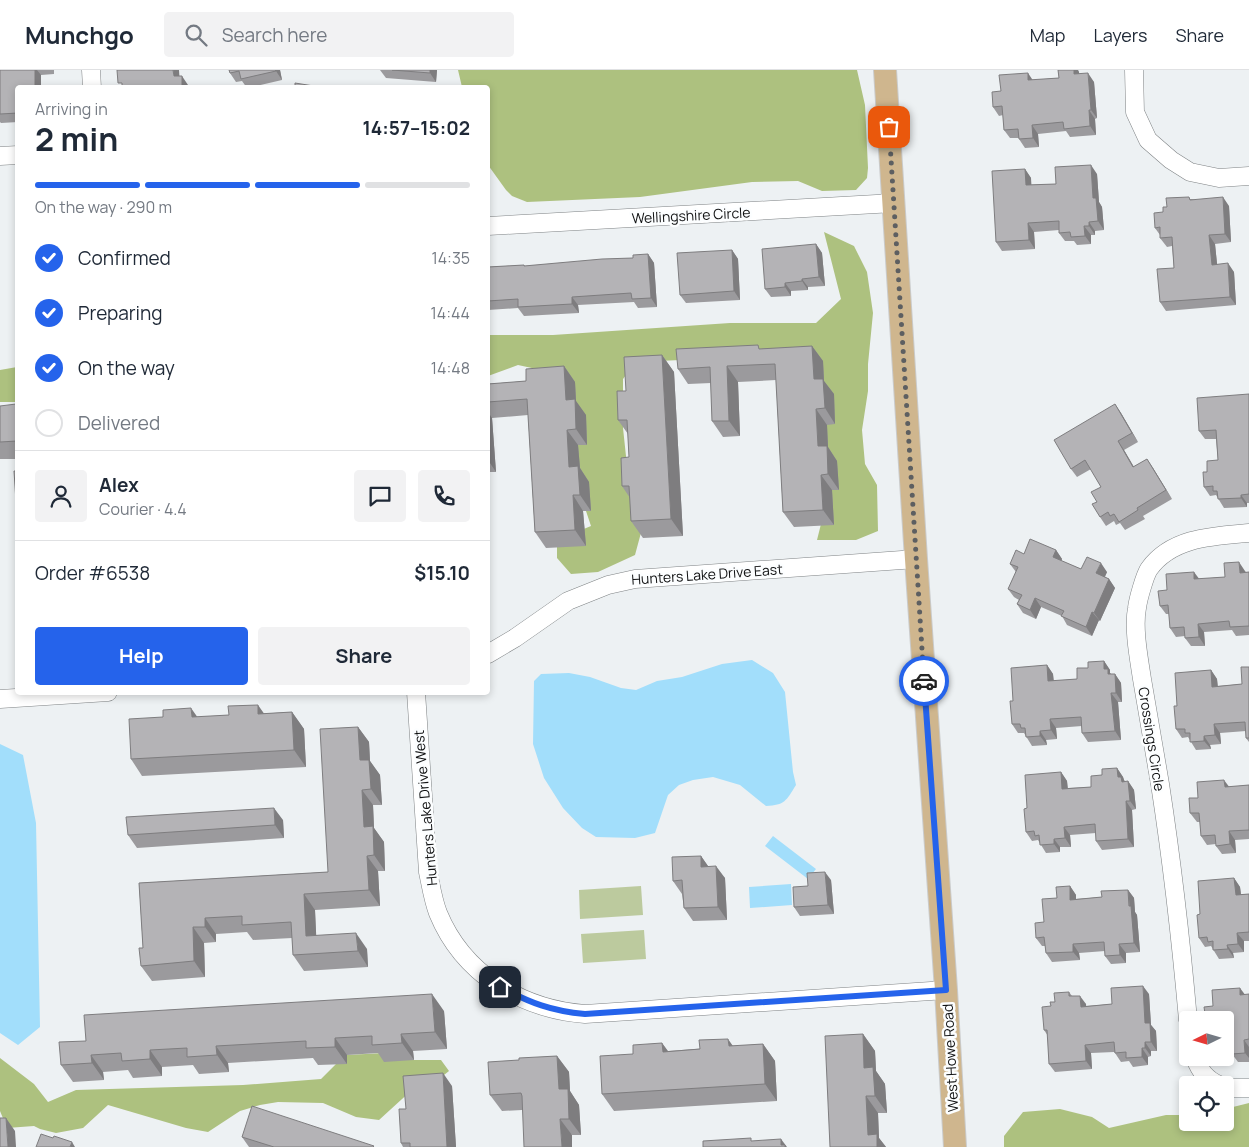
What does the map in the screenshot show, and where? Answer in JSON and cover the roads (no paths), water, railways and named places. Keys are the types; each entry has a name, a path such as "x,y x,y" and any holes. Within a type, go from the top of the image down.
{"main road":[{"name":"West Howe Road","path":"885,70 946,990 954,1147"}],"street":[{"path":"91,70 92,85"},
{"path":"1134,70 1135,112 1148,140 1171,160 1190,172 1219,178 1249,176"},
{"path":"0,156 15,154"},
{"name":"Wellingshire Circle","path":"490,226 894,203"},
{"name":"Crossings Circle","path":"1187,1011 1160,785 1138,650 1136,608 1148,570 1171,549 1187,542 1215,536 1249,533"},
{"name":"Hunters Lake Drive East","path":"490,653 515,638 561,605 608,584 635,579 916,559"},
{"path":"0,699 62,695"},
{"name":"Hunters Lake Drive West","path":"416,695 428,872 433,899 444,926 461,952 486,977 500,987 543,1007 585,1014 946,990"},
{"path":"1199,1066 1206,1076"},
{"path":"1234,1088 1249,1088"}],"water":[{"path":"752,660 773,673 785,692 796,785 784,801 777,805 766,806 740,785 713,777 693,780 679,785 668,795 655,833 635,838 596,837 582,828 563,808 544,778 533,744 534,681 541,674 569,673 590,677 621,688 636,690 657,681 682,677 722,664"},
{"path":"0,744 23,755 36,823 40,1027 18,1045 0,1033"},
{"path":"773,836 816,869 808,879 765,846"},
{"path":"791,884 792,905 750,908 749,887"}]}
